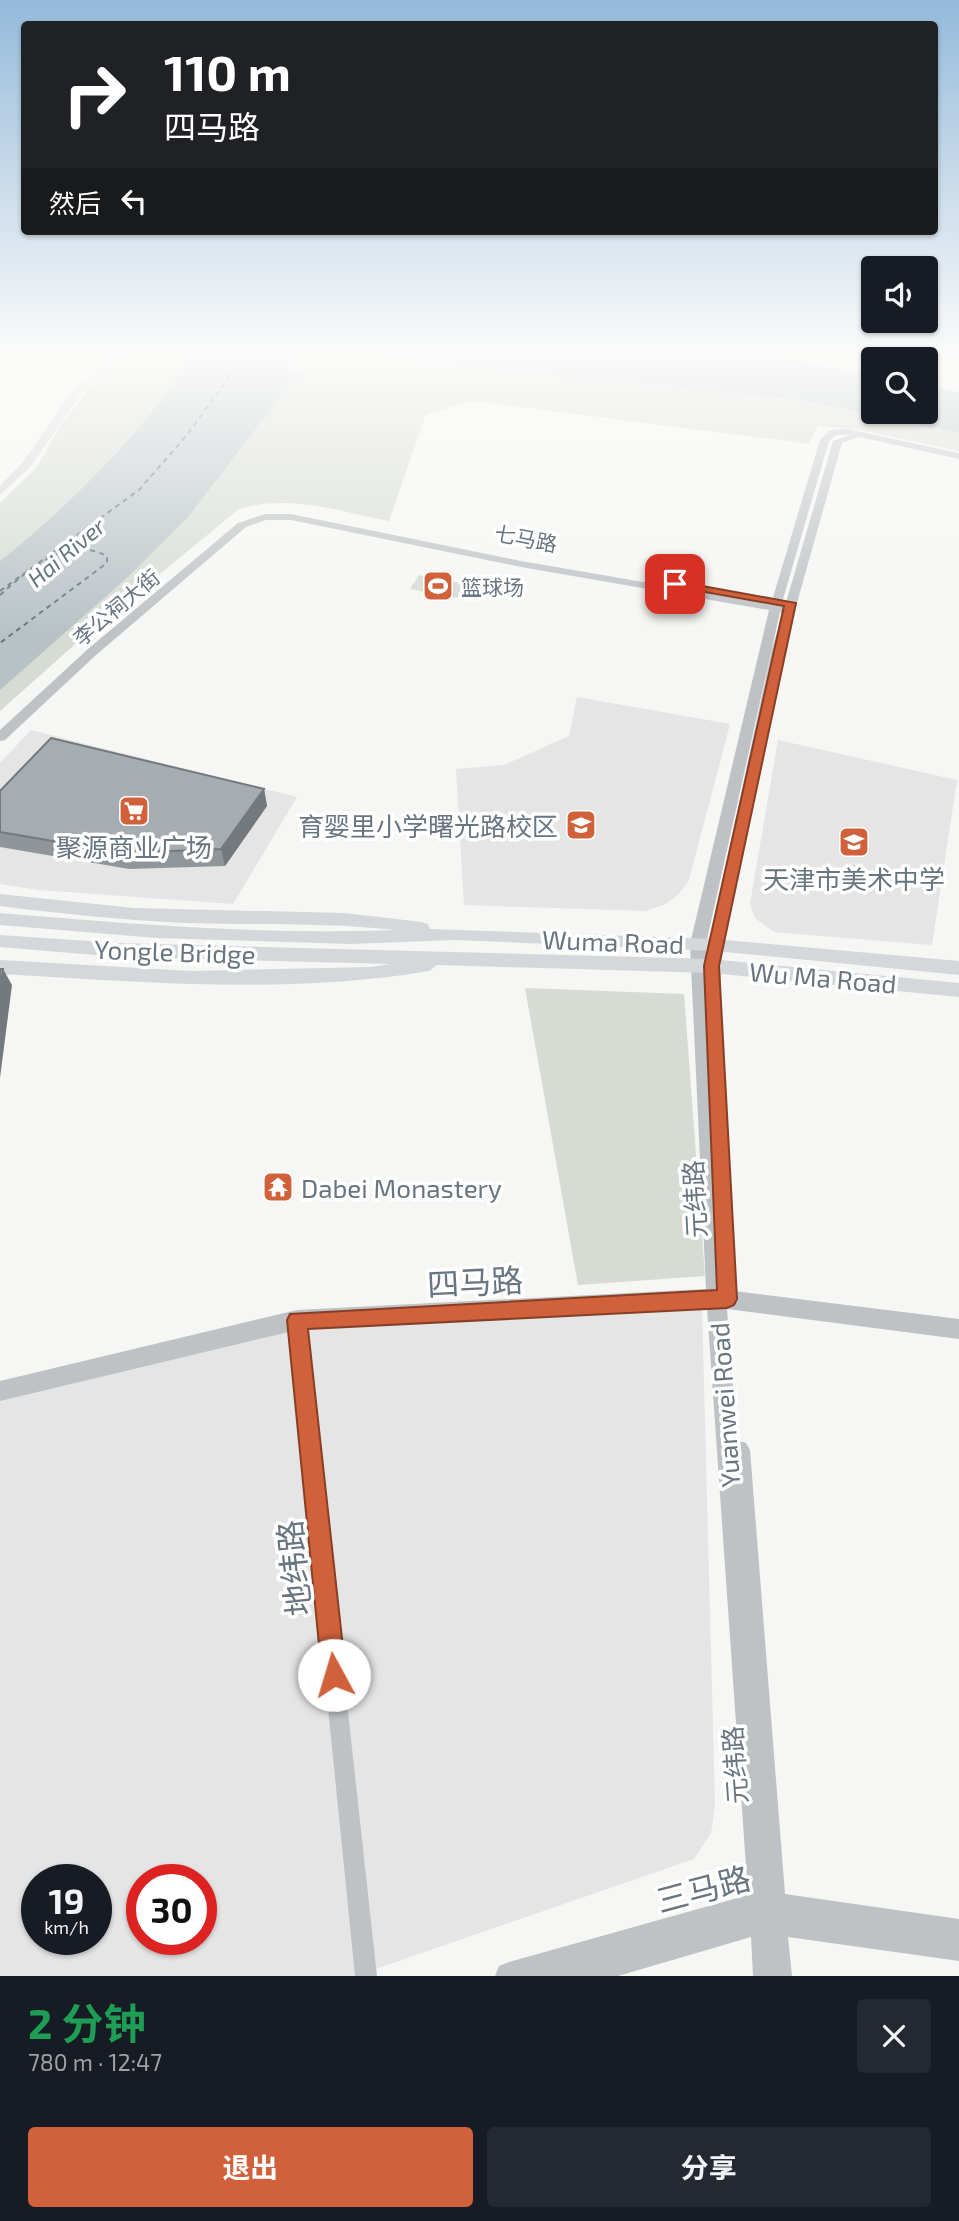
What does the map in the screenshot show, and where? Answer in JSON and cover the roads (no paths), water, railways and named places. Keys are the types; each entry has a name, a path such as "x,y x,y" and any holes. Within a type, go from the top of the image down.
{"main road":[{"path":"0,482 26,450"},
{"path":"0,492 37,450"},
{"path":"0,900 51,908 202,917 355,920 456,934"},
{"name":"Yongle Bridge","path":"0,919 157,932 350,937"},
{"name":"Wuma Road","path":"350,937 456,934 706,955 959,968"},
{"name":"Yongle Bridge","path":"0,941 118,950 351,956"},
{"name":"Wu Ma Road","path":"351,956 457,958 706,955 959,990"},
{"path":"0,967 192,978 294,977 371,974 457,958"}],"street":[{"path":"783,606 822,450"},
{"name":"元纬路","path":"771,1974 771,1917 722,1298 706,955 783,606 835,450"},
{"name":"元纬路","path":"920,450 959,457"},
{"path":"929,450 959,457"},
{"path":"0,722 239,517 260,513"},
{"name":"七马路","path":"260,513 521,564 783,606"},
{"name":"李公祠大街","path":"0,737 92,652 242,525 260,513"},
{"name":"四马路","path":"0,1391 297,1320 722,1298 959,1329"},
{"name":"地纬路","path":"297,1320 366,1976"},
{"name":"三马路","path":"509,1976 810,1909 959,1931"},
{"name":"三马路","path":"573,1976 771,1917 959,1948"}],"water":[{"name":"Hai River","path":"119,450 239,450 188,517 129,576 0,690 0,561 49,520"}],"place":[{"name":"篮球场","path":"438,586"},
{"name":"聚源商业广场","path":"134,811"},
{"name":"育婴里小学曙光路校区","path":"581,825"},
{"name":"天津市美术中学","path":"854,842"},
{"name":"Dabei Monastery","path":"278,1187"}]}
